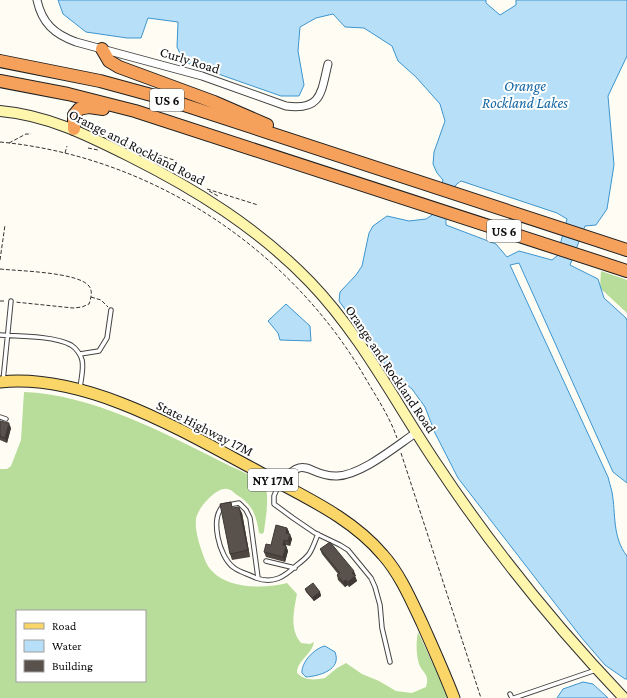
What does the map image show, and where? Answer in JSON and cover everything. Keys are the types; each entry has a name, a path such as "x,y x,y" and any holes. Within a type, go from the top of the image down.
{"highway":[{"path":"102,49 109,60 119,67 224,106 269,126 297,136 331,153"},
{"name":"US 6","path":"0,61 82,77 144,93 627,250"},
{"name":"US 6","path":"0,81 91,99 135,111 627,271"},
{"path":"74,129 75,113 79,109 89,107 108,110 163,125 209,134"}],"main road":[{"name":"State Highway 17M","path":"2,382 27,381 50,383 80,390 114,401 152,417 202,442 280,483 340,517 368,538 384,556 401,581 442,666 454,698"}],"street":[{"name":"Curly Road","path":"37,0 39,9 44,19 53,30 63,37 76,42 202,76 286,106 298,108 308,106 315,102 320,94 328,64"},
{"name":"Orange and Rockland Road","path":"0,111 33,116 74,129 150,167 206,198 245,225 281,255 320,292 355,336 435,462 483,531 597,670 624,698"},
{"path":"280,483 293,470 299,467 332,476 339,476 353,472 375,461 417,432"}],"lane":[{"path":"2,382 11,301"},
{"path":"80,354 99,351 106,338 111,310"},
{"path":"0,335 49,339 64,342 72,346 80,354 82,360 83,367 80,390"},
{"path":"0,417 6,419"},
{"path":"280,483 274,496 274,504 318,534 348,550 374,583 380,605 382,628 390,662"},
{"path":"258,578 250,518 246,510 239,503 223,506 219,510 217,535 225,557 235,568 258,578 267,580 285,576 308,555 318,534"},
{"path":"266,561 295,568"},
{"path":"510,694 512,698 514,698 597,670"}],"path":[{"path":"9,143 26,134 31,134"},
{"path":"0,142 65,153 129,174 168,192 199,209 236,234 276,266 322,314 355,360 382,404 399,444 481,698"},
{"path":"119,142 177,161 172,171"},
{"path":"65,153 67,146"},
{"path":"207,189 258,205"},
{"path":"0,260 4,225"},
{"path":"0,269 70,276 83,280 91,290 89,304 82,307 73,308 0,301"},
{"path":"91,297 102,300 111,310"}],"green space":[{"path":"601,271 627,280 627,313 600,288"},
{"path":"24,392 49,394 102,408 179,440 253,477 265,487 267,496 264,532 262,534 259,533 257,521 253,511 247,503 228,489 218,491 203,505 197,515 196,531 207,564 219,577 237,584 258,587 287,583 297,594 293,619 297,638 301,643 310,644 314,642 313,647 299,664 297,673 307,679 325,678 346,663 362,674 379,681 396,691 412,693 426,687 427,683 426,674 419,664 417,656 418,632 447,698 0,698 0,469 7,469 11,466 21,440"}],"water":[{"name":"Orange Rockland Lakes","path":"58,0 486,0 486,3 500,15 516,5 516,0 627,0 627,56 608,96 614,165 607,209 596,225 585,226 570,265 598,279 604,298 626,318 627,321 627,483 613,472 519,263 510,265 608,477 612,492 615,525 622,549 627,556 627,679 605,665 581,637 458,478 435,433 425,407 412,389 390,371 339,301 340,292 356,275 362,266 369,233 373,226 387,216 409,221 426,219 432,215 443,180 437,173 433,164 434,152 445,121 440,104 416,77 398,61 392,46 364,28 345,27 333,14 316,18 300,27 298,51 304,85 299,96 281,96 184,62 177,47 178,22 148,18 141,38 127,38 86,32 63,14","holes":["461,181 557,213 567,219 557,256 552,260 519,251 507,257 496,244 446,225 450,198 456,184"]},
{"path":"286,304 310,326 311,341 280,340 278,333 268,321"},
{"path":"325,646 335,652 336,658 332,668 323,673 306,677 302,673 302,669 306,660 321,647"},
{"path":"583,682 593,684 608,698 557,698 563,689"}],"pier":[{"path":"440,182 457,188 448,219 431,213"}],"building":[{"path":"0,421 9,423 5,438 0,436"},
{"path":"231,502 232,508 239,507 248,550 230,554 220,504"},
{"path":"276,525 287,528 286,533 290,534 288,541 284,540 283,545 286,546 283,557 264,552 266,544 271,545"},
{"path":"330,542 354,571 352,573 355,576 348,582 346,580 343,582 337,575 340,573 320,549"},
{"path":"313,583 320,592 312,598 305,589"}]}
